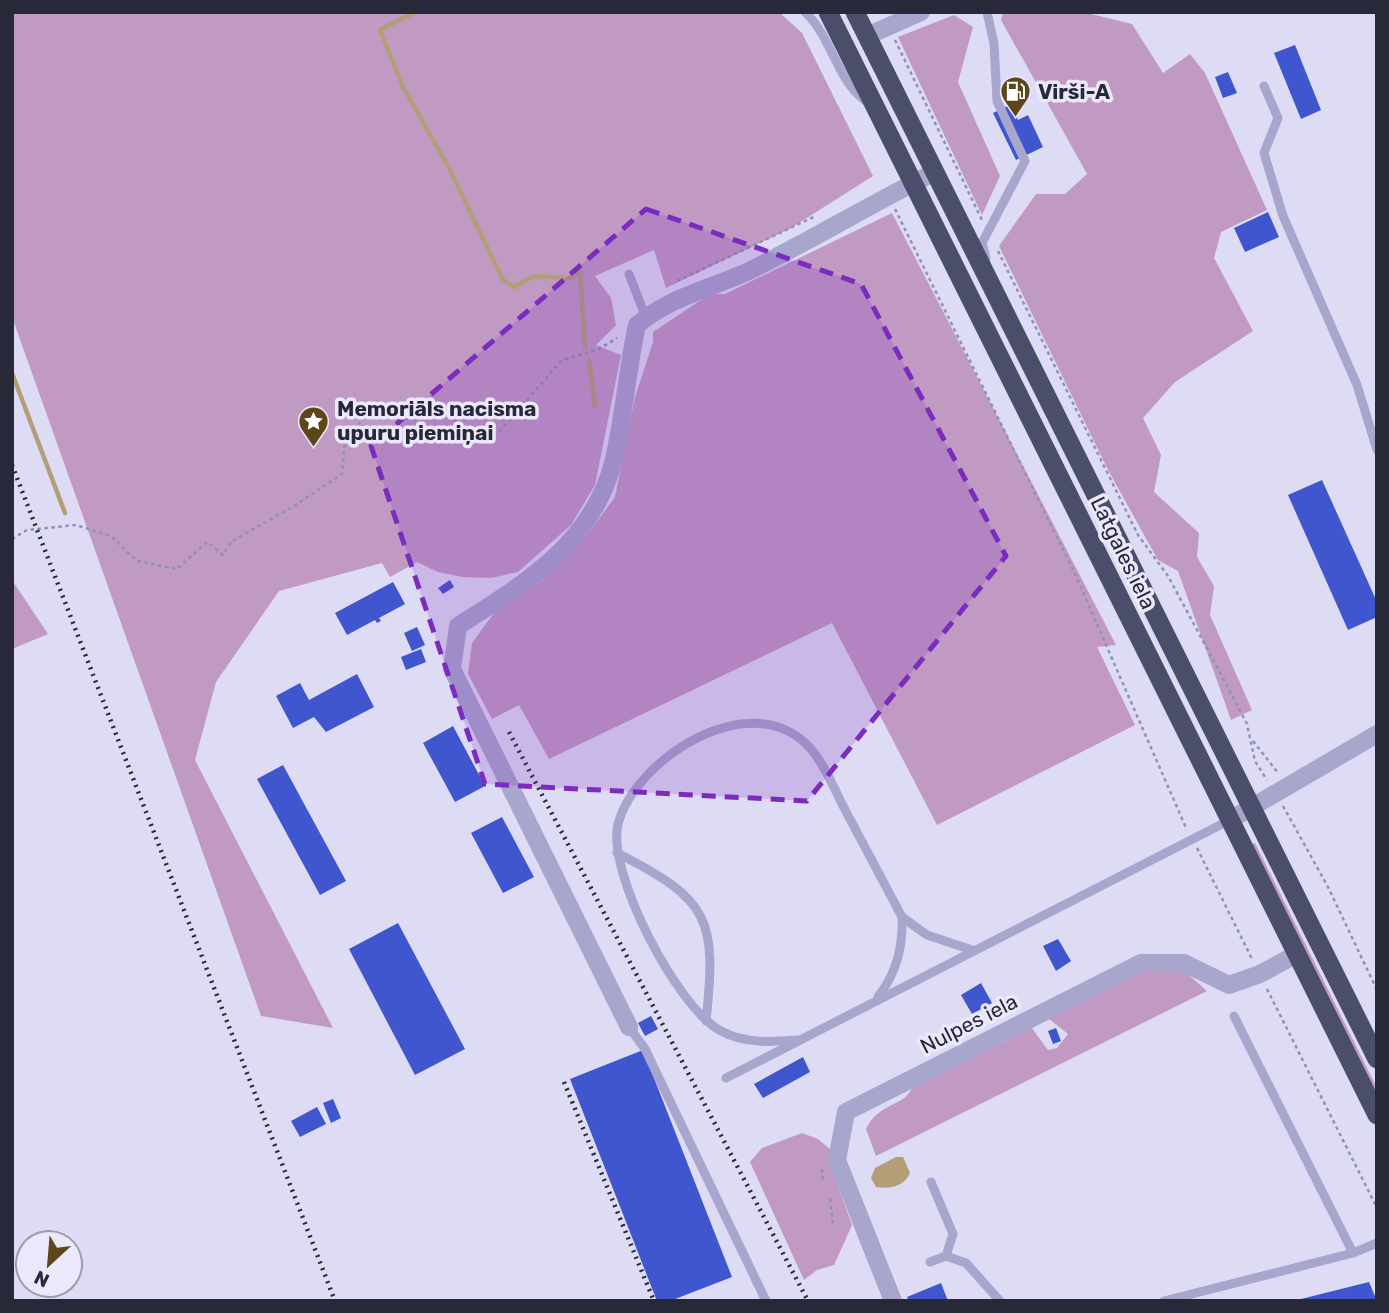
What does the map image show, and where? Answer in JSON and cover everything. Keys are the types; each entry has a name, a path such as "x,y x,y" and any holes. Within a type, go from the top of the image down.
{"highway":[{"name":"Latgales iela","path":"828,12 1377,1115"},
{"name":"Latgales iela","path":"855,12 1376,1056"}],"street":[{"path":"867,36 921,12"},
{"path":"629,1027 452,669 458,626 554,561 590,518 613,464 641,322 683,296 750,270 935,172"},
{"path":"1230,820 1377,734"},
{"name":"Nulpes iela","path":"893,1301 837,1160 846,1112 1141,963 1184,963 1229,985 1260,974 1297,954"}],"lane":[{"path":"805,12 824,35 854,94 875,107"},
{"path":"988,12 994,44 997,100 1026,161 988,232"},
{"path":"1264,86 1278,118 1264,153 1283,216 1357,385 1377,450"},
{"name":"Latgales iela","path":"988,232 982,243 999,301"},
{"path":"629,274 641,322"},
{"path":"799,1040 764,1043 739,1038 721,1032 706,1021 691,1006 635,910 621,874 617,853 617,827 626,802 649,771 709,734 736,724 757,722 775,726 810,748 902,916 927,935 972,950"},
{"path":"726,1078 1230,820"},
{"path":"617,853 670,882 697,909 707,928 709,944 706,1021"},
{"path":"876,1000 896,965 902,940 902,916"},
{"path":"1234,1016 1353,1253"},
{"path":"629,1027 645,1049 766,1301"},
{"path":"931,1182 953,1234 946,1256"},
{"path":"1164,1301 1353,1253 1377,1243"},
{"path":"930,1262 946,1256 966,1263 1000,1301"}],"path":[{"path":"889,26 1138,535 1174,587 1231,692 1251,739 1270,766 1292,785"},
{"path":"888,195 1075,574 1192,839 1377,1208"},
{"path":"670,284 811,216 824,215"},
{"path":"12,538 27,530 76,525 111,536 137,561 177,569 207,542 223,555 232,541 294,506 342,474 345,440 370,411 427,407 477,432 498,433 562,360 599,349 641,322"},
{"path":"1251,739 1255,761 1328,887 1377,990"},
{"path":"830,1199 833,1226"}],"highlighted area":[{"path":"646,209 861,284 1006,556 807,801 485,784 371,446"}],"shaded area":[{"path":"12,12 779,12 802,33 873,176 791,228 666,288 654,250 595,276 611,298 616,325 596,345 621,355 595,485 571,525 518,572 491,578 463,577 438,572 417,562 390,577 382,563 279,591 216,682 195,760 333,1028 261,1016 12,317"},
{"path":"1003,12 1083,12 1132,24 1163,73 1190,54 1205,73 1267,210 1221,232 1214,258 1253,331 1175,382 1143,418 1161,455 1154,492 1199,533 1197,557 1214,586 1210,615 1252,710 1231,720 1178,571 1158,560 1108,470 999,246 1036,194 1065,194 1087,174 1001,20"},
{"path":"954,15 973,27 958,82 1000,176 982,215 898,37"},
{"path":"892,213 1116,645 1097,647 1135,725 937,825 832,623 549,759 519,705 492,719 468,674 472,643 494,613 542,580 584,539 615,497 635,397 653,342 653,332 710,294 725,294"},
{"path":"12,580 48,634 12,649"},
{"path":"1255,843 1377,1088 1377,1108 1247,846"},
{"path":"1146,967 1182,969 1207,991 876,1156 866,1129 869,1123 881,1111 906,1097 918,1081 1005,1042 1031,1027 1048,1050 1057,1048 1068,1034 1049,1019"},
{"path":"802,1133 818,1139 832,1151 833,1173 852,1225 834,1265 817,1270 804,1280 750,1162 762,1148"},
{"path":"896,1157 903,1157 910,1173 907,1178 896,1186 876,1187 871,1178 875,1168"}],"building":[{"path":"1295,45 1321,110 1301,119 1274,53"},
{"path":"1228,72 1237,93 1223,98 1215,77"},
{"path":"1010,105 1018,120 1028,115 1043,147 1016,160 993,113"},
{"path":"1268,212 1279,237 1245,252 1234,228"},
{"path":"1322,480 1377,602 1377,617 1348,630 1288,495"},
{"path":"450,580 454,587 443,594 438,588"},
{"path":"393,582 405,604 379,618 381,621 377,623 375,620 347,635 335,613"},
{"path":"417,627 425,645 412,651 404,633"},
{"path":"421,649 426,662 406,670 401,657"},
{"path":"357,674 374,707 326,732 314,717 293,728 276,696 300,683 309,700"},
{"path":"453,726 485,786 455,802 423,743"},
{"path":"283,765 346,881 320,895 257,779"},
{"path":"502,817 534,877 503,893 471,833"},
{"path":"398,923 465,1049 415,1075 349,949"},
{"path":"1058,939 1071,961 1056,971 1043,946"},
{"path":"981,983 992,1003 972,1014 961,995"},
{"path":"651,1016 658,1029 645,1036 638,1023"},
{"path":"1056,1028 1061,1041 1053,1044 1048,1031"},
{"path":"643,1050 732,1277 670,1301 657,1301 570,1079"},
{"path":"803,1057 810,1072 763,1098 754,1084"},
{"path":"333,1099 341,1118 331,1123 323,1103"},
{"path":"317,1107 326,1124 300,1137 291,1121"},
{"path":"1369,1282 1377,1301 1297,1301 1297,1300"},
{"path":"941,1283 948,1301 909,1301 907,1297"}],"waterway":[{"path":"415,12 380,30 402,85 449,168 503,280 514,287 534,276 570,278 580,272 585,347"},
{"path":"589,360 595,406"},
{"path":"12,373 65,513"}],"railway":[{"path":"12,465 335,1301"},
{"path":"509,732 808,1301"},
{"path":"564,1082 654,1301"}],"place":[{"name":"Virši-A","path":"1015,119"},
{"name":"Memoriāls nacisma upuru piemiņai","path":"314,448"}]}
